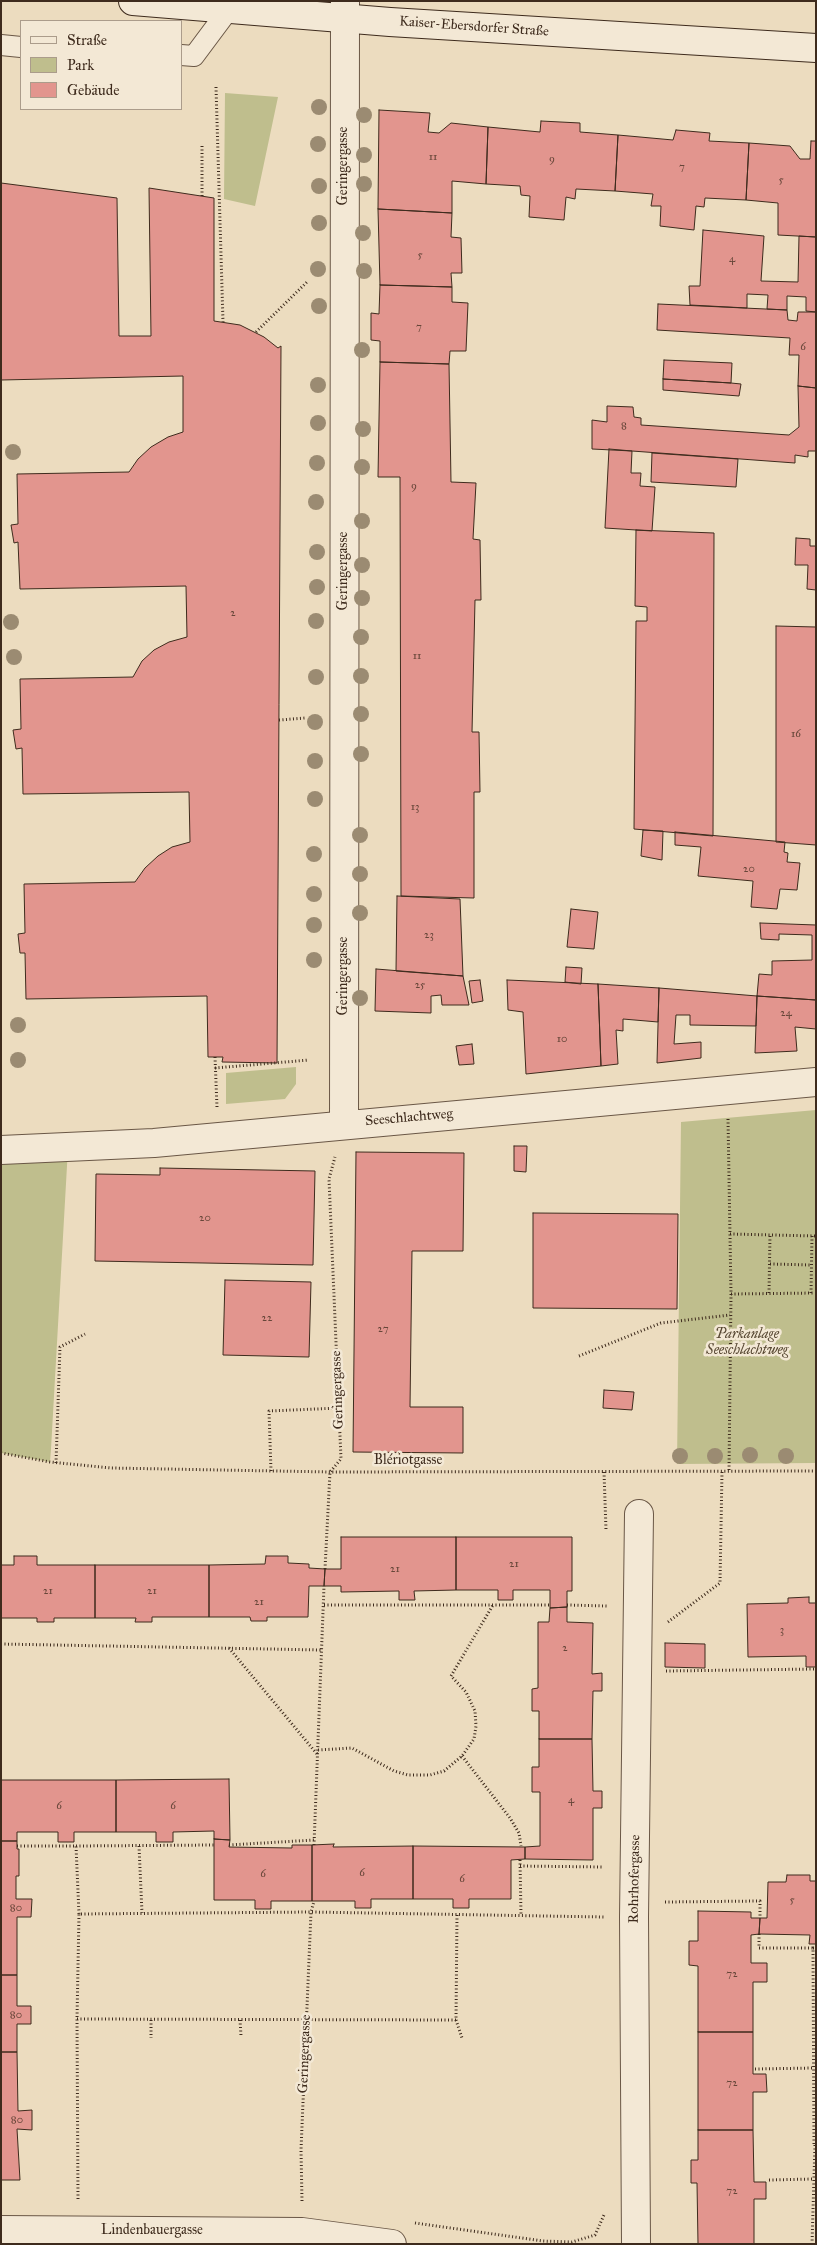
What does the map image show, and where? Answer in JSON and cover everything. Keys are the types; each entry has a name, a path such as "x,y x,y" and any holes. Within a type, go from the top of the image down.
{"street":[{"name":"Kaiser-Ebersdorfer Straße","path":"133,1 229,9 344,10 816,48"},
{"name":"Geringergasse","path":"340,1137 344,10"},
{"name":"Seeschlachtweg","path":"1,1150 340,1137 816,1082"},
{"name":"Rohrhofergasse","path":"636,2244 634,1917 639,1514"},
{"name":"Lindenbauergasse","path":"1,2230 399,2233"}],"lane":[{"path":"182,55 194,56 229,9"},
{"path":"1,46 20,46"}],"path":[{"path":"216,87 223,322"},
{"path":"202,146 202,196"},
{"path":"256,332 307,282"},
{"path":"279,720 305,718"},
{"path":"215,1057 217,1109"},
{"path":"215,1068 309,1060"},
{"path":"728,1113 730,1234 729,1471"},
{"name":"Geringergasse","path":"325,1569 330,1472 341,1459 329,1179 340,1137"},
{"path":"730,1234 814,1236 813,1293 730,1294"},
{"path":"770,1235 770,1293"},
{"path":"770,1264 812,1265"},
{"path":"578,1356 661,1323 730,1315"},
{"path":"56,1463 60,1347 85,1334"},
{"path":"271,1471 269,1411 339,1408"},
{"name":"Blériotgasse","path":"1,1453 56,1463 111,1468 330,1472 816,1471"},
{"path":"604,1472 606,1539"},
{"path":"666,1623 720,1584 722,1472"},
{"path":"229,1844 314,1843 324,1586"},
{"path":"607,1596 607,1616"},
{"path":"324,1605 550,1605"},
{"path":"318,1753 352,1748 367,1754 394,1770 408,1775 430,1775 444,1771 462,1756 474,1739 476,1726 475,1711 466,1692 451,1676 493,1605"},
{"path":"567,1605 607,1606"},
{"path":"1,1644 322,1650"},
{"path":"229,1648 318,1753"},
{"path":"659,1672 816,1670"},
{"path":"462,1756 510,1818 519,1834 521,1846"},
{"path":"17,1846 214,1845"},
{"path":"76,1846 80,1914 77,2020 78,2199"},
{"path":"139,1846 142,1913"},
{"path":"520,1860 521,1916"},
{"path":"520,1866 607,1867 607,1875"},
{"path":"662,1894 662,1902 760,1901 760,1918"},
{"name":"Geringergasse","path":"302,2207 301,2150 311,1912 314,1901"},
{"path":"80,1914 311,1912 608,1917"},
{"path":"458,1914 456,2020 462,2038"},
{"path":"759,1934 759,1948 814,1948 813,2068 815,2144 812,2244"},
{"path":"77,2020 456,2020"},
{"path":"151,2020 151,2038"},
{"path":"240,2020 241,2036"},
{"path":"755,2069 813,2068"},
{"path":"769,2180 813,2179"},
{"path":"399,2233 572,2242 595,2235 606,2211"}],"green space":[{"path":"225,93 278,97 255,206 224,199"},
{"path":"296,1067 296,1084 285,1099 226,1104 226,1073"},
{"name":"Parkanlage Seeschlachtweg","path":"816,1110 816,1463 677,1464 681,1122"},
{"path":"68,1148 50,1462 1,1453 1,1150"}],"building":[{"path":"379,110 430,113 428,132 439,133 451,123 488,127 486,184 452,181 452,213 378,209"},
{"path":"541,121 580,123 580,132 618,135 615,191 576,189 575,199 566,197 564,220 529,217 530,196 521,195 520,186 486,184 488,127 540,132"},
{"path":"676,130 710,133 709,141 749,143 746,200 705,198 704,207 696,206 694,230 660,226 661,206 651,206 653,194 615,191 618,135 673,140"},
{"path":"811,141 816,141 816,237 778,235 778,203 746,200 749,143 790,146 800,159 810,159"},
{"path":"1,183 117,198 119,336 151,336 149,188 214,198 214,321 240,325 264,337 278,348 281,346 277,1063 222,1062 223,1057 208,1057 207,996 26,999 25,953 20,953 18,934 25,933 24,884 135,882 145,868 158,856 172,847 190,842 189,792 23,794 22,748 16,749 13,730 21,729 20,679 133,677 142,661 154,650 169,642 187,637 186,586 20,589 18,542 14,543 11,525 18,524 17,474 129,472 138,459 151,447 168,437 183,432 183,376 1,380"},
{"path":"378,209 452,213 451,237 461,238 462,273 451,273 452,287 380,285"},
{"path":"703,230 764,236 761,281 798,282 799,236 816,237 816,312 806,311 806,297 787,296 787,310 767,309 768,295 747,294 747,308 690,305 689,286 700,286"},
{"path":"380,285 452,287 452,302 468,303 466,351 450,351 449,364 380,362 380,341 371,340 371,313 379,314"},
{"path":"658,304 787,310 788,320 797,321 798,312 816,312 816,388 798,386 799,355 789,355 790,338 657,330"},
{"path":"664,360 732,363 731,383 663,379"},
{"path":"380,362 449,364 451,482 476,483 473,539 480,540 481,600 475,600 472,732 479,732 480,792 474,792 474,898 401,896 400,477 378,477"},
{"path":"663,379 741,384 739,396 663,390"},
{"path":"798,386 816,388 816,451 808,451 808,457 795,455 795,463 592,449 592,420 607,422 607,406 633,407 634,417 641,418 641,425 789,435 799,427"},
{"path":"609,449 632,451 631,473 641,473 640,486 655,487 652,531 605,528"},
{"path":"652,453 738,459 736,487 651,482"},
{"path":"636,530 714,533 713,836 634,829 636,621 647,621 647,607 635,606"},
{"path":"796,538 810,539 810,546 816,546 816,590 807,589 808,565 795,565"},
{"path":"776,626 816,627 816,845 776,842"},
{"path":"643,830 663,831 662,860 641,856"},
{"path":"675,832 785,842 784,852 788,853 787,862 800,863 797,890 780,889 777,909 751,907 753,881 698,876 701,847 675,845"},
{"path":"397,896 460,899 463,976 396,971"},
{"path":"571,909 598,912 594,949 567,947"},
{"path":"760,923 816,925 816,1000 757,996 759,974 772,975 772,961 812,960 812,935 779,934 779,940 761,939"},
{"path":"566,967 582,968 581,984 565,982"},
{"path":"376,969 463,976 469,1005 442,1005 441,995 431,996 431,1013 375,1011"},
{"path":"480,980 483,1001 472,1003 469,981"},
{"path":"507,980 598,984 601,1066 526,1074 523,1012 508,1010"},
{"path":"598,984 659,988 658,1022 623,1019 623,1031 616,1030 618,1064 601,1066"},
{"path":"659,988 757,996 756,1026 690,1025 690,1015 676,1015 674,1044 701,1042 701,1058 657,1063"},
{"path":"757,996 816,1000 816,1029 795,1027 797,1051 755,1053"},
{"path":"472,1044 474,1064 459,1065 456,1046"},
{"path":"514,1146 527,1146 526,1172 514,1171"},
{"path":"356,1152 464,1153 463,1251 412,1251 410,1407 463,1407 463,1453 353,1452"},
{"path":"160,1168 315,1171 313,1265 95,1261 96,1174 160,1175"},
{"path":"533,1213 678,1214 677,1309 533,1308"},
{"path":"225,1280 311,1282 309,1357 223,1355"},
{"path":"604,1390 634,1392 632,1410 603,1408"},
{"path":"341,1537 456,1537 456,1590 414,1591 415,1600 399,1600 399,1591 341,1592 341,1586 324,1586 325,1569 341,1569"},
{"path":"456,1537 572,1537 572,1591 567,1591 567,1607 550,1608 550,1590 513,1590 513,1600 498,1600 498,1590 456,1590"},
{"path":"14,1556 37,1556 37,1565 95,1565 95,1618 54,1618 54,1622 37,1622 37,1618 1,1618 1,1565 14,1565"},
{"path":"266,1556 288,1556 288,1563 309,1564 309,1568 325,1569 324,1586 309,1586 308,1617 267,1617 267,1621 251,1621 250,1617 209,1617 209,1565 265,1564"},
{"path":"95,1565 209,1565 209,1617 152,1617 152,1622 135,1622 136,1618 95,1618"},
{"path":"809,1597 809,1603 816,1603 816,1667 806,1667 806,1656 748,1657 747,1604 788,1603 788,1598"},
{"path":"567,1607 567,1622 593,1623 592,1674 602,1673 602,1691 593,1691 592,1739 539,1739 539,1711 532,1711 532,1689 538,1688 538,1622 549,1622 550,1608"},
{"path":"665,1643 705,1644 705,1668 665,1667"},
{"path":"539,1739 592,1739 593,1791 602,1791 602,1808 593,1808 593,1860 525,1859 525,1847 540,1846 540,1792 532,1792 532,1767 539,1767"},
{"path":"229,1779 230,1840 214,1839 214,1831 173,1832 173,1842 156,1842 156,1832 116,1832 116,1780"},
{"path":"1,1780 116,1780 116,1832 74,1832 74,1842 58,1842 58,1832 17,1832 17,1841 1,1841"},
{"path":"214,1839 230,1840 229,1847 292,1848 292,1845 312,1845 312,1901 271,1901 271,1909 255,1909 255,1900 214,1900"},
{"path":"1,1841 17,1841 17,1849 19,1849 19,1876 16,1876 16,1899 32,1899 31,1917 17,1917 17,1975 1,1975"},
{"path":"334,1844 333,1847 413,1846 413,1899 371,1899 371,1908 355,1908 355,1901 312,1901 312,1845"},
{"path":"413,1846 525,1847 525,1859 511,1860 511,1899 469,1899 469,1908 453,1908 453,1899 413,1899"},
{"path":"787,1875 810,1875 810,1881 816,1881 816,1944 809,1944 810,1935 759,1934 760,1918 767,1918 768,1882 786,1882"},
{"path":"698,1911 751,1912 751,1918 760,1918 759,1934 751,1935 751,1963 767,1963 767,1982 753,1982 753,2032 698,2032 698,1966 689,1965 689,1941 698,1941"},
{"path":"1,1975 17,1975 17,2006 31,2006 31,2024 17,2024 17,2052 1,2052"},
{"path":"698,2032 753,2032 753,2074 766,2074 767,2092 753,2092 753,2130 698,2130"},
{"path":"1,2052 17,2052 18,2111 32,2110 32,2130 17,2129 20,2180 1,2180"},
{"path":"698,2130 753,2130 754,2182 766,2182 766,2199 754,2199 754,2244 698,2244 697,2183 691,2183 691,2160 698,2160"}]}
